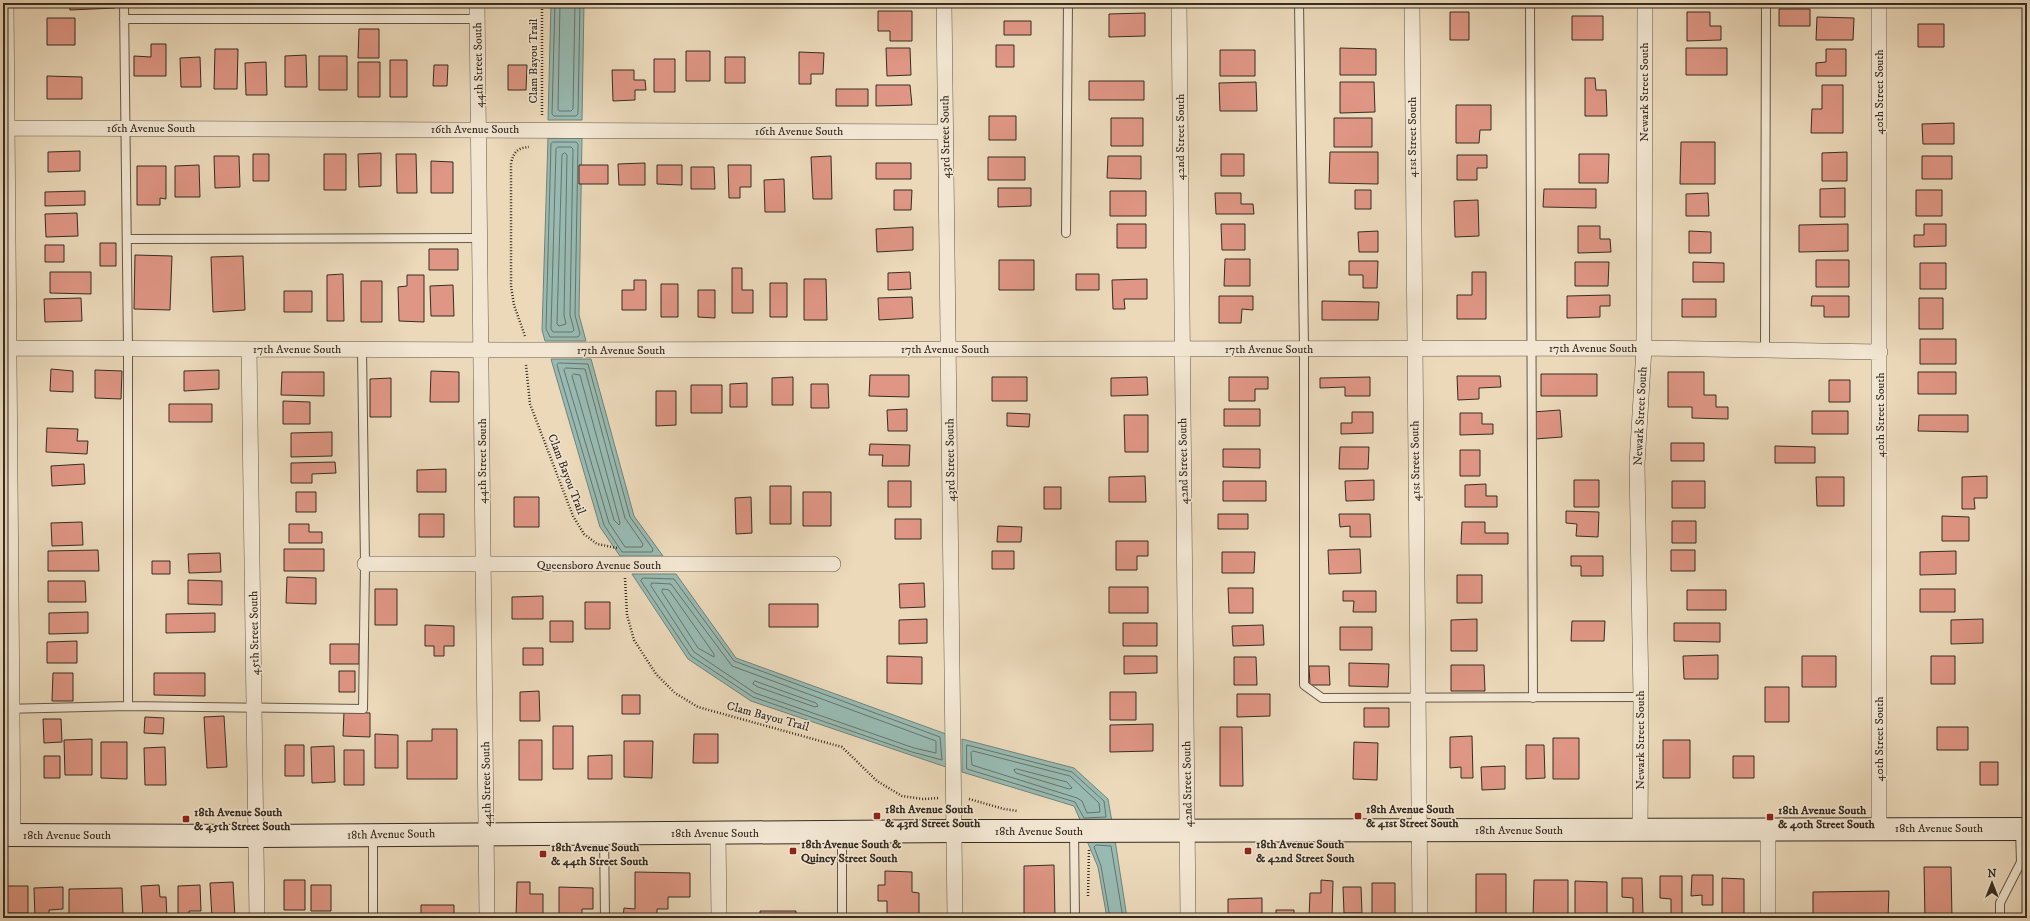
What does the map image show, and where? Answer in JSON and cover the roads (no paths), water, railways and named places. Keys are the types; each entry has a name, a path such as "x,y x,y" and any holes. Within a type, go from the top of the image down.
{"street":[{"path":"6,3 6,128 10,348 7,365 8,835"},
{"name":"44th Street South","path":"477,3 482,348 482,565 487,833 487,918"},
{"name":"43rd Street South","path":"944,3 944,132 955,918"},
{"name":"42nd Street South","path":"1179,3 1181,349 1188,918"},
{"name":"41st Street South","path":"1412,3 1420,918"},
{"name":"Newark Street South","path":"1640,830 1641,697 1637,464 1644,348 1645,3"},
{"name":"40th Street South","path":"1879,3 1879,828"},
{"name":"16th Avenue South","path":"6,128 542,129 944,132"},
{"name":"17th Avenue South","path":"10,348 482,348 526,350 1644,348 1880,352"},
{"name":"45th Street South","path":"249,349 258,836 258,918"},
{"name":"Queensboro Avenue South","path":"364,564 833,564"},
{"name":"18th Avenue South","path":"8,835 258,836 487,833 954,831 1420,831 1879,828 2024,829"},
{"path":"1768,829 1768,918"},
{"path":"718,833 719,918"}],"lane":[{"path":"124,3 128,349 128,706"},
{"path":"1066,233 1068,3"},
{"path":"1299,3 1304,348 1304,685 1322,698 1418,699 1641,697"},
{"path":"1530,3 1530,348 1533,698"},
{"path":"1765,350 1766,3"},
{"path":"124,19 477,19"},
{"path":"127,239 480,238"},
{"path":"8,709 128,706 363,709 364,564 362,349"},
{"path":"2000,918 2000,903 2021,862 2024,829"},
{"path":"842,832 842,918"},
{"path":"1075,918 1081,832"},
{"path":"604,833 605,918"},
{"path":"373,835 373,918"}],"water":[{"path":"551,3 584,3 582,120 548,120"},
{"path":"548,138 582,138 579,315 586,341 545,341 542,330"},
{"path":"551,359 591,359 634,516 663,556 620,556 600,527"},
{"path":"632,574 676,574 736,658 946,734 946,767 751,701 688,659"},
{"path":"962,739 1074,768 1108,799 1112,822 1081,822 1074,806 962,772"},
{"path":"1115,840 1127,918 1107,918 1098,867 1087,841"}],"place":[{"name":"18th Avenue South & 43rd Street South","path":"877,816"},
{"name":"18th Avenue South & 41st Street South","path":"1358,816"},
{"name":"18th Avenue South & 40th Street South","path":"1770,817"},
{"name":"18th Avenue South & 45th Street South","path":"186,819"},
{"name":"18th Avenue South & Quincy Street South","path":"793,851"},
{"name":"18th Avenue South & 42nd Street South","path":"1248,851"},
{"name":"18th Avenue South & 44th Street South","path":"543,854"}]}
